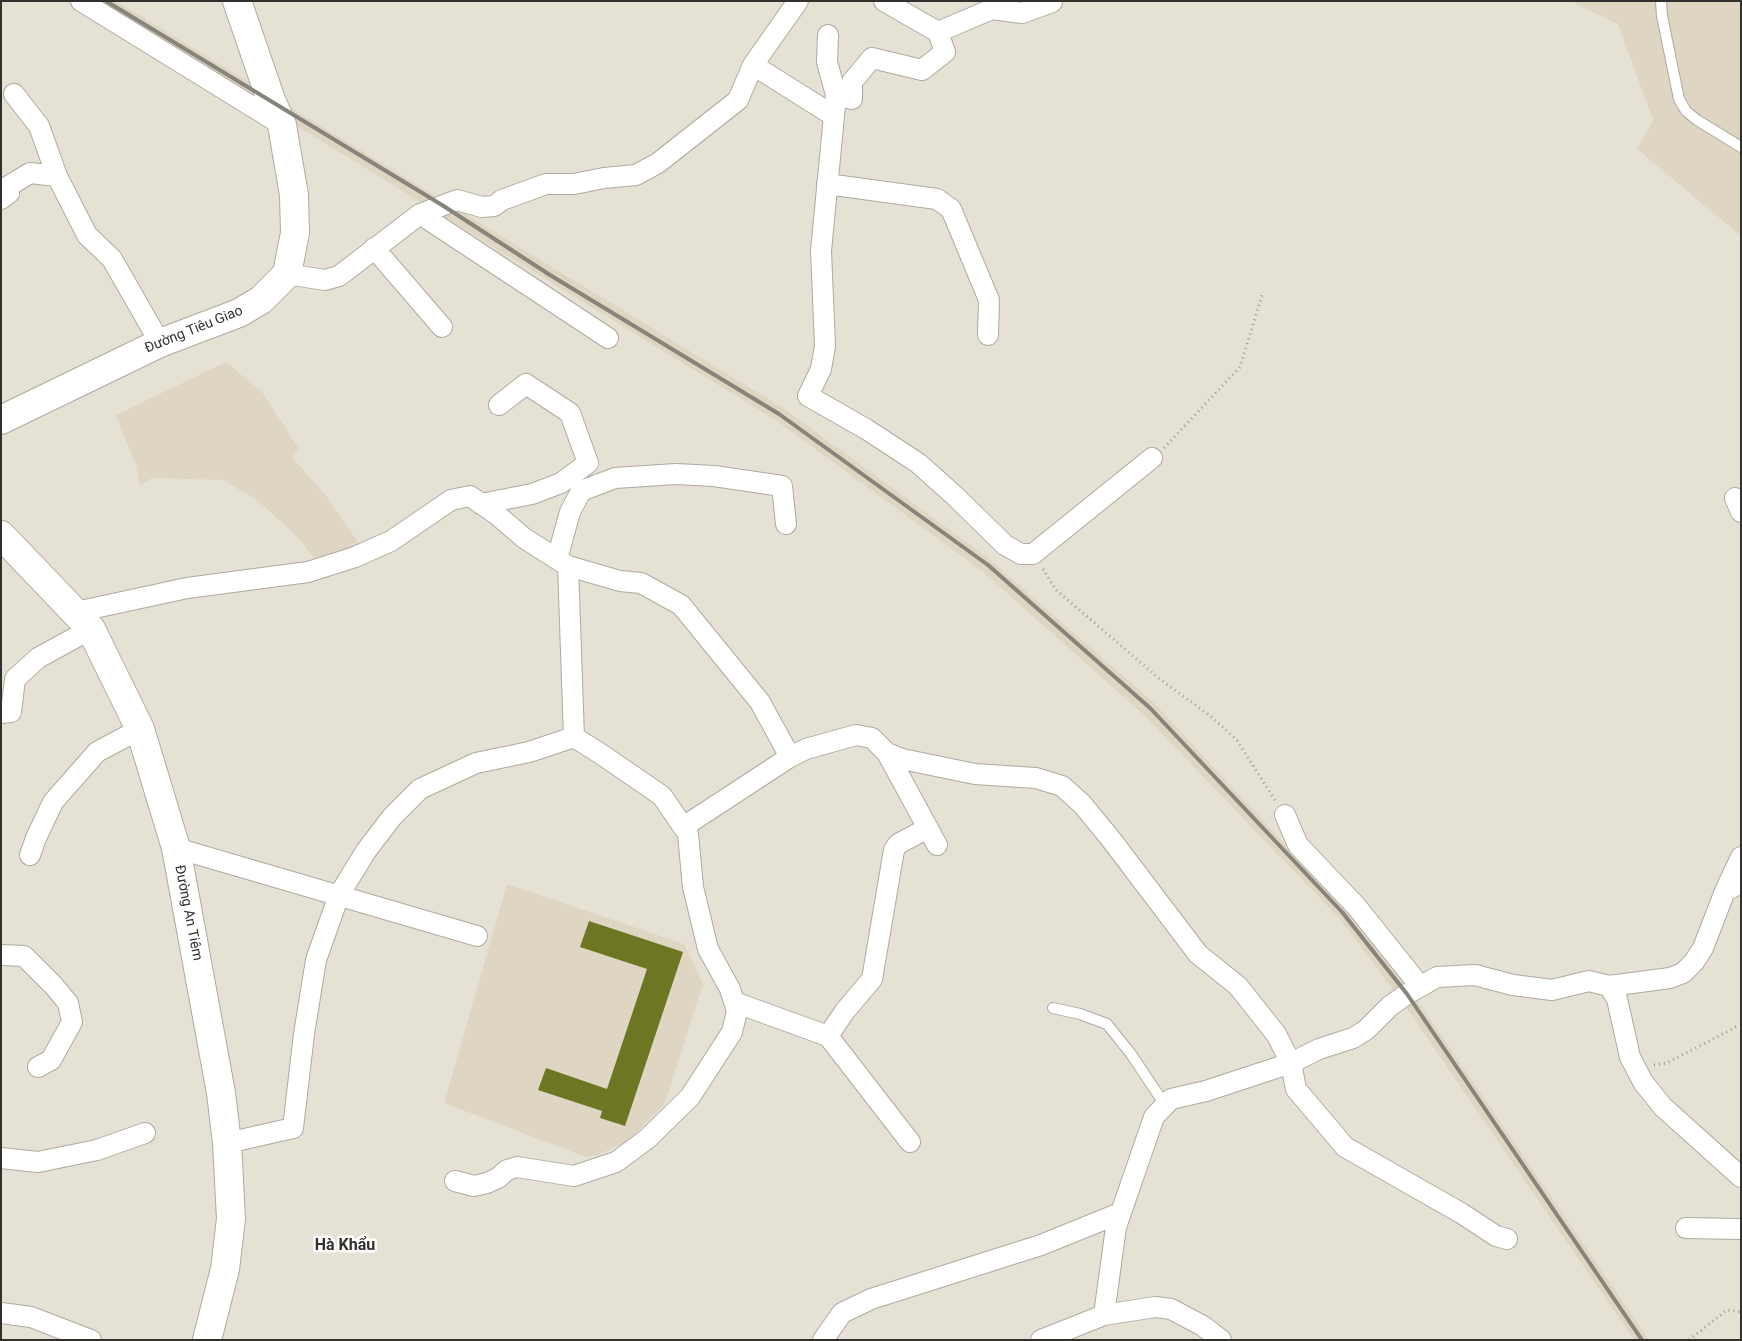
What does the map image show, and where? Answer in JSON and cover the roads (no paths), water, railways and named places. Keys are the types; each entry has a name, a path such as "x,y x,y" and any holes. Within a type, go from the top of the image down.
{"highway":[{"path":"238,1 271,100 282,125 294,195 294,234 287,274"},
{"name":"Đường Tiêu Giao","path":"1,420 160,343 239,313 261,300 287,274"},
{"name":"Đường An Tiêm","path":"1,535 83,620 140,729 176,848 221,1093 227,1143 231,1219 225,1269 207,1340"}],"street":[{"path":"81,1 282,125"},
{"path":"287,274 326,280 338,276 420,214 457,200 482,207 494,206 502,200 546,184 574,184 604,178 636,175 658,164 738,100 753,65 798,1"},
{"path":"836,95 852,99 852,82 872,58 922,70 945,52 938,32 884,1"},
{"path":"938,32 992,9 1022,14 1052,2"},
{"path":"828,34 827,62 836,95 821,251 825,346 821,369 808,396 866,429 918,463 1005,545 1021,554 1033,554 1152,458"},
{"path":"753,65 834,116"},
{"path":"14,94 39,126 57,176 87,235 112,259 160,343"},
{"path":"3,190 30,173 57,176"},
{"path":"827,184 936,199 951,208 989,300 988,335"},
{"path":"420,214 608,338"},
{"path":"374,248 442,327"},
{"path":"481,504 532,494 561,483 588,463 570,413 526,384 499,405"},
{"path":"574,737 562,562 570,512 581,491 615,478 676,474 714,476 782,486 786,524"},
{"path":"561,483 577,499"},
{"path":"1,713 11,712 15,679 83,620 187,588 308,572 355,558 391,541 451,500 470,496 524,538 562,562 620,581 641,583 681,605 760,702 790,757"},
{"path":"30,855 53,802 97,752 140,729"},
{"path":"683,827 790,757 806,749 856,735 872,738 887,753 933,836 898,844 894,850 872,979 845,1011 828,1036"},
{"path":"455,1181 474,1186 487,1183 498,1178 507,1170 517,1167 574,1176 616,1162 647,1139 690,1097 732,1032 737,1010 730,989 708,949 693,887 688,834 662,796 574,737"},
{"path":"227,1143 293,1128 304,1034 316,960 339,895 366,851 392,817 420,789 476,763 529,752 574,737"},
{"path":"887,753 902,759 975,774 1036,778 1062,786 1082,804 1110,838 1198,954 1238,986 1276,1034 1291,1063 1296,1089 1345,1146 1461,1213 1496,1236 1507,1239"},
{"path":"1285,816 1298,844 1356,906 1420,986"},
{"path":"176,848 477,936"},
{"path":"1104,1315 1116,1228 1120,1213 1154,1117 1171,1099 1206,1091 1291,1063 1319,1049 1353,1038 1366,1030 1390,1006 1437,977 1475,975 1513,985 1552,990 1589,981 1609,986 1670,978 1683,973 1694,962 1703,948 1733,887 1741,857"},
{"path":"1,955 24,956 68,1003 72,1022 51,1060 38,1067"},
{"path":"1609,986 1617,1000 1630,1057 1643,1082 1663,1107 1741,1177"},
{"path":"734,1002 828,1036 910,1142"},
{"path":"1,1158 38,1162 96,1150 145,1134"},
{"path":"823,1340 842,1313 871,1299 1041,1244 1120,1213"},
{"path":"1686,1228 1741,1229"},
{"path":"1041,1340 1104,1315 1155,1307 1171,1309 1203,1326 1221,1340"},
{"path":"1,1313 31,1317 91,1340"}],"lane":[{"path":"1661,1 1662,16 1679,99 1686,111 1697,120 1741,147"},
{"path":"1053,1008 1080,1014 1107,1024 1131,1054 1165,1105"}],"railway":[{"path":"106,1 442,205 550,275 779,414 988,565 1150,708 1342,912 1407,994 1642,1340"}],"district":[{"name":"Hà Khẩu","path":"345,1246"}]}
